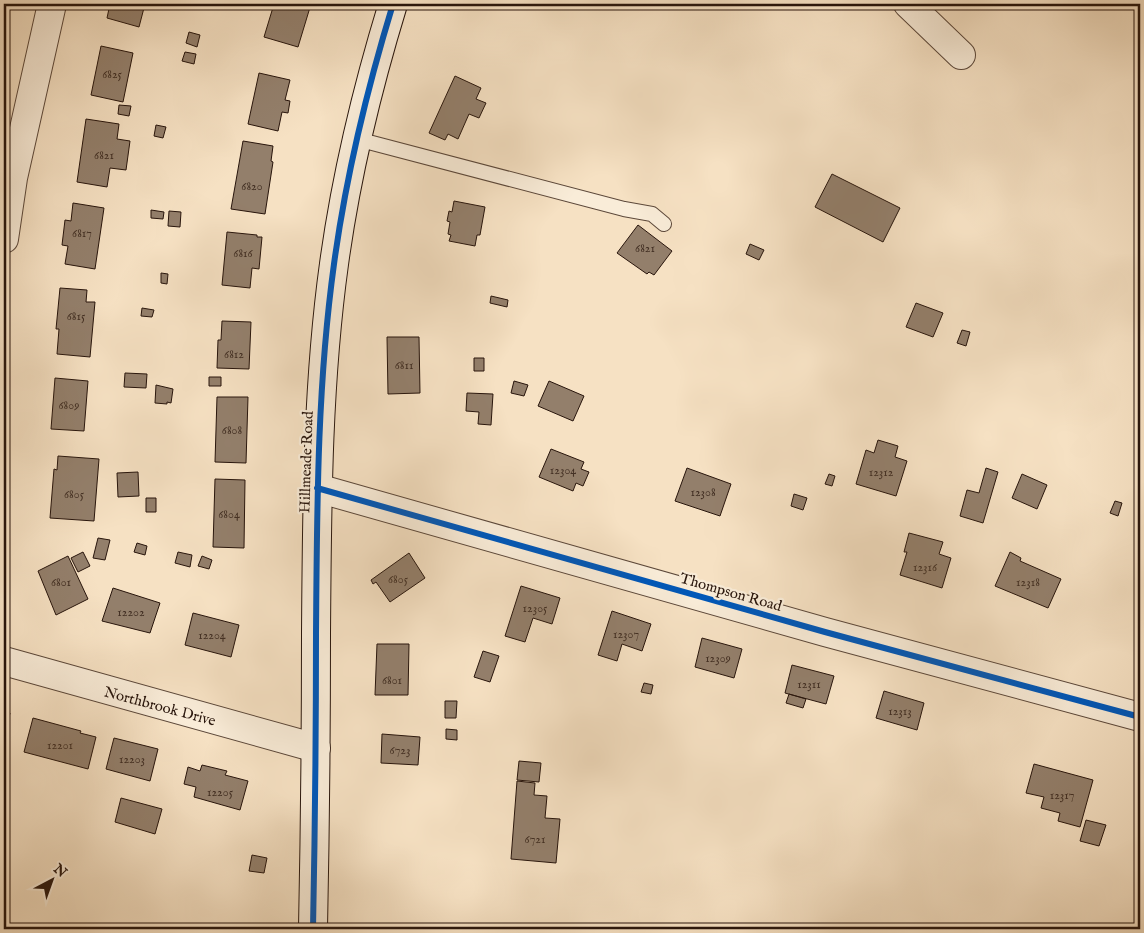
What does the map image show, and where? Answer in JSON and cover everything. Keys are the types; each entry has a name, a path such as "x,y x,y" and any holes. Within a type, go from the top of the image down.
{"street":[{"path":"4,239 13,178 52,4"},
{"name":"Hillmeade Road","path":"313,929 317,488 321,383 332,284 345,197 377,56 393,4"},
{"path":"908,4 961,55"},
{"name":"Thompson Road","path":"317,488 825,632 1140,717"},
{"name":"Northbrook Drive","path":"4,662 316,748"}],"lane":[{"path":"357,139 624,209 652,214 664,224"}],"building":[{"path":"110,4 145,4 139,27 107,18"},
{"path":"274,4 311,4 298,47 264,37"},
{"path":"189,32 200,35 197,47 186,43"},
{"path":"101,46 133,53 123,102 91,95"},
{"path":"185,52 196,54 194,64 182,61"},
{"path":"259,73 290,80 285,100 290,101 288,113 282,112 278,131 248,124"},
{"path":"455,76 481,88 476,99 486,103 479,118 469,114 458,139 448,134 445,140 429,133"},
{"path":"119,105 131,106 129,116 118,114"},
{"path":"86,119 119,124 117,139 130,141 126,170 110,168 107,187 77,182"},
{"path":"156,125 166,127 163,138 154,136"},
{"path":"243,141 273,146 271,161 273,162 265,214 231,209"},
{"path":"832,174 900,208 883,242 815,207"},
{"path":"454,201 485,207 480,235 477,235 475,246 449,241 451,235 448,234 450,222 447,221 449,211 452,212"},
{"path":"73,203 104,208 95,269 65,264 68,246 62,245 65,220 71,221"},
{"path":"151,210 164,212 163,219 151,218"},
{"path":"169,211 181,212 180,227 168,226"},
{"path":"638,225 672,251 654,275 649,272 647,274 617,253"},
{"path":"227,232 262,237 259,269 252,268 250,288 222,285"},
{"path":"750,244 764,250 759,260 746,254"},
{"path":"161,273 168,274 167,284 161,283"},
{"path":"60,288 87,290 86,302 95,302 90,357 57,354 59,329 56,329"},
{"path":"491,296 508,300 507,307 490,303"},
{"path":"916,303 943,313 933,337 906,327"},
{"path":"142,308 154,310 152,317 141,316"},
{"path":"222,321 251,322 249,369 217,368 218,340 221,340"},
{"path":"962,330 970,332 966,346 957,343"},
{"path":"387,337 419,337 420,393 388,394"},
{"path":"474,358 484,358 484,371 474,371"},
{"path":"125,373 147,374 146,388 124,387"},
{"path":"209,377 221,377 221,386 209,386"},
{"path":"55,378 88,381 84,431 51,429"},
{"path":"514,381 528,385 524,396 511,393"},
{"path":"549,381 584,396 573,421 538,406"},
{"path":"156,385 173,389 171,403 155,403"},
{"path":"467,393 493,394 491,425 478,424 479,412 466,411"},
{"path":"217,397 248,397 246,463 215,462"},
{"path":"878,440 898,446 895,457 907,461 896,496 856,484 866,450 874,453"},
{"path":"551,449 584,462 581,469 589,472 583,486 576,483 573,491 539,477"},
{"path":"58,456 99,459 94,521 50,518 54,469 57,470"},
{"path":"687,468 731,484 720,516 675,501"},
{"path":"986,468 998,472 983,523 960,516 967,490 979,493"},
{"path":"138,472 139,496 118,497 117,473"},
{"path":"829,474 835,476 832,486 825,484"},
{"path":"1022,474 1047,485 1037,509 1012,498"},
{"path":"215,479 245,480 244,548 213,547"},
{"path":"794,494 807,498 803,510 791,506"},
{"path":"146,498 156,498 156,512 146,512"},
{"path":"1115,501 1122,503 1118,516 1110,513"},
{"path":"909,533 943,542 939,554 951,558 942,588 900,575 907,552 904,552"},
{"path":"98,538 110,540 105,560 93,558"},
{"path":"137,543 147,546 145,555 134,552"},
{"path":"83,552 90,566 78,572 71,558"},
{"path":"178,552 192,555 190,567 175,563"},
{"path":"1010,552 1021,558 1020,561 1061,579 1048,608 995,586"},
{"path":"409,553 425,578 390,602 376,582 373,584 371,580"},
{"path":"68,556 88,599 56,615 38,571"},
{"path":"202,556 212,560 209,569 198,566"},
{"path":"521,586 560,598 552,624 533,618 525,642 505,636"},
{"path":"113,588 160,603 150,633 102,621"},
{"path":"612,611 651,624 642,651 622,644 617,661 598,655"},
{"path":"193,613 239,625 231,657 185,645"},
{"path":"702,638 742,649 734,678 695,667"},
{"path":"377,644 409,644 408,695 375,695"},
{"path":"483,651 499,656 490,682 474,677"},
{"path":"792,665 834,676 826,704 785,693"},
{"path":"644,683 653,685 651,694 641,692"},
{"path":"884,691 924,703 917,730 876,718"},
{"path":"789,694 806,699 803,708 786,703"},
{"path":"445,701 457,701 456,718 445,718"},
{"path":"4,711 10,713 4,737"},
{"path":"33,718 96,737 88,769 24,752"},
{"path":"446,729 457,730 457,740 446,739"},
{"path":"382,734 420,737 418,765 381,763"},
{"path":"114,738 158,749 150,781 106,769"},
{"path":"519,761 541,763 539,782 517,780"},
{"path":"1034,764 1093,780 1080,827 1058,821 1060,813 1041,808 1044,797 1026,793"},
{"path":"202,765 227,771 225,775 248,781 240,810 194,797 196,787 184,784 188,767 200,771"},
{"path":"517,781 535,783 534,795 547,796 545,818 560,819 556,863 511,859"},
{"path":"121,798 162,809 155,834 115,822"},
{"path":"1086,820 1106,825 1099,846 1080,841"},
{"path":"252,855 267,858 264,873 249,871"}],"cycle path":[{"path":"313,929 316,588 319,449 324,356 334,264 351,165 374,68 393,4"},
{"path":"317,488 825,632 1140,717"}]}
